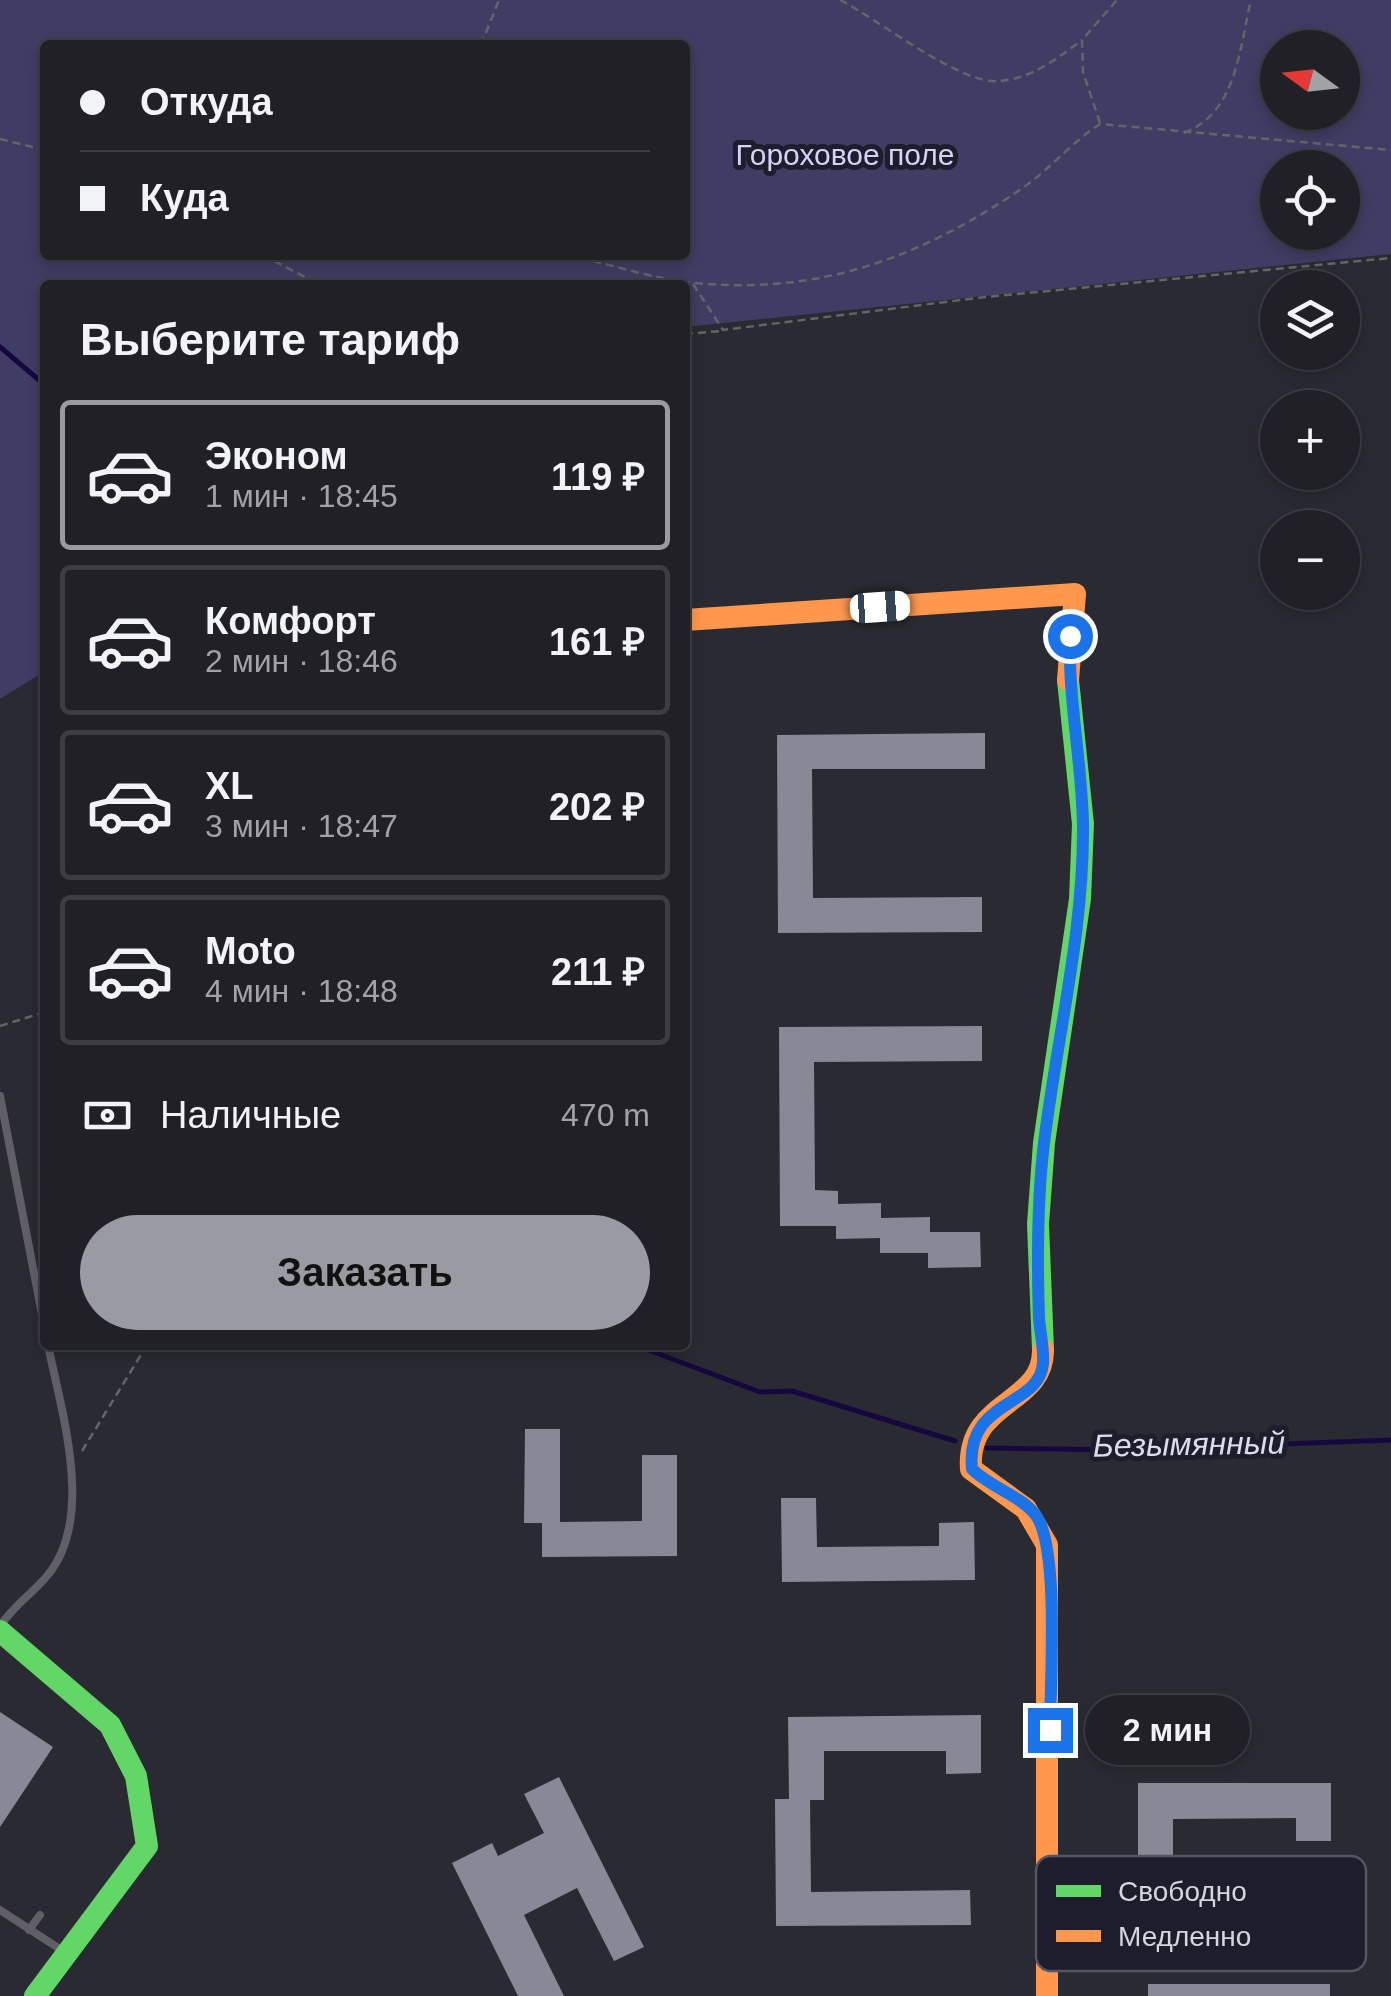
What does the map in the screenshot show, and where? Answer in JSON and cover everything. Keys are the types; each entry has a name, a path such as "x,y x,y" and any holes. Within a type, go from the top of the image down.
{"street":[{"path":"690,620 1075,594 1068,685 1082,842 1080,898 1040,1192 1043,1364 1033,1385 997,1407 982,1424 970,1456 972,1469 984,1481 1032,1510 1042,1524 1047,1545 1047,1856"},
{"path":"0,1629 110,1725 136,1776 147,1846 36,1996"}],"lane":[{"path":"0,1096 40,1304"},
{"path":"0,1629 18,1599 47,1576 60,1551 69,1518 72,1465 49,1350"},
{"path":"0,1910 66,1953"},
{"path":"30,1930 40,1915"}],"path":[{"path":"483,40 499,0"},
{"path":"840,0 919,48 994,82 1019,78 1082,40 1117,0"},
{"path":"1182,134 1204,125 1226,98 1251,0"},
{"path":"1082,40 1083,72 1100,124"},
{"path":"692,283 786,283 885,264 946,235 1026,186 1100,124 1391,150"},
{"path":"0,139 40,149"},
{"path":"690,333 984,297 1391,258"},
{"path":"272,260 310,280"},
{"path":"590,260 679,280"},
{"path":"692,283 722,330"},
{"path":"0,1026 40,1014"},
{"path":"72,1465 144,1350"}],"green space":[{"name":"Гороховое поле","path":"0,0 1391,0 1391,254 690,326 690,280 40,280 40,674 0,699"}],"building":[{"path":"985,733 985,769 812,769 813,898 982,897 982,932 778,933 777,735"},
{"path":"982,1026 982,1061 814,1062 815,1190 838,1191 838,1204 881,1203 881,1218 930,1217 930,1232 980,1232 981,1267 928,1268 928,1253 880,1253 880,1238 836,1239 836,1226 780,1226 779,1027"},
{"path":"525,1429 560,1429 560,1522 642,1521 642,1455 677,1455 677,1556 542,1557 542,1523 524,1523"},
{"path":"781,1498 816,1498 817,1547 939,1546 939,1523 974,1522 975,1580 782,1582"},
{"path":"0,1712 53,1747 0,1827"},
{"path":"981,1715 981,1773 946,1774 946,1751 824,1751 824,1800 810,1800 811,1892 970,1890 971,1925 776,1926 775,1799 789,1799 788,1717"},
{"path":"559,1777 644,1947 614,1961 577,1888 524,1915 564,1996 518,1996 452,1863 492,1843 498,1856 544,1833 524,1794"},
{"path":"1138,1783 1331,1783 1331,1841 1296,1841 1296,1818 1173,1819 1173,1856 1138,1856"},
{"path":"1148,1984 1330,1984 1330,1996 1148,1996"}],"waterway":[{"name":"Безымянный","path":"0,347 40,381"},
{"name":"Безымянный","path":"648,1350 760,1392 792,1391 955,1441"},
{"name":"Безымянный","path":"987,1448 1124,1450 1391,1440"}],"traffic: fast":[{"path":"1043,1350 1038,1224 1044,1143 1080,899 1083,824 1068,680"},
{"path":"0,1631 110,1725 136,1776 147,1846 35,1996"}],"traffic: slow":[{"path":"690,620 1075,594 1068,680"},
{"path":"1043,1350 1040,1368 1031,1382 980,1429 973,1446 971,1469 1026,1509 1047,1545 1047,1856"},
{"path":"1047,1971 1047,1996"}],"route":[{"path":"1050,1730 1049,1573 1042,1524 1032,1510 984,1481 972,1469 970,1456 982,1424 997,1407 1016,1399 1033,1385 1043,1364 1038,1224 1044,1143 1080,898 1083,824 1068,685 1070,636"}]}
